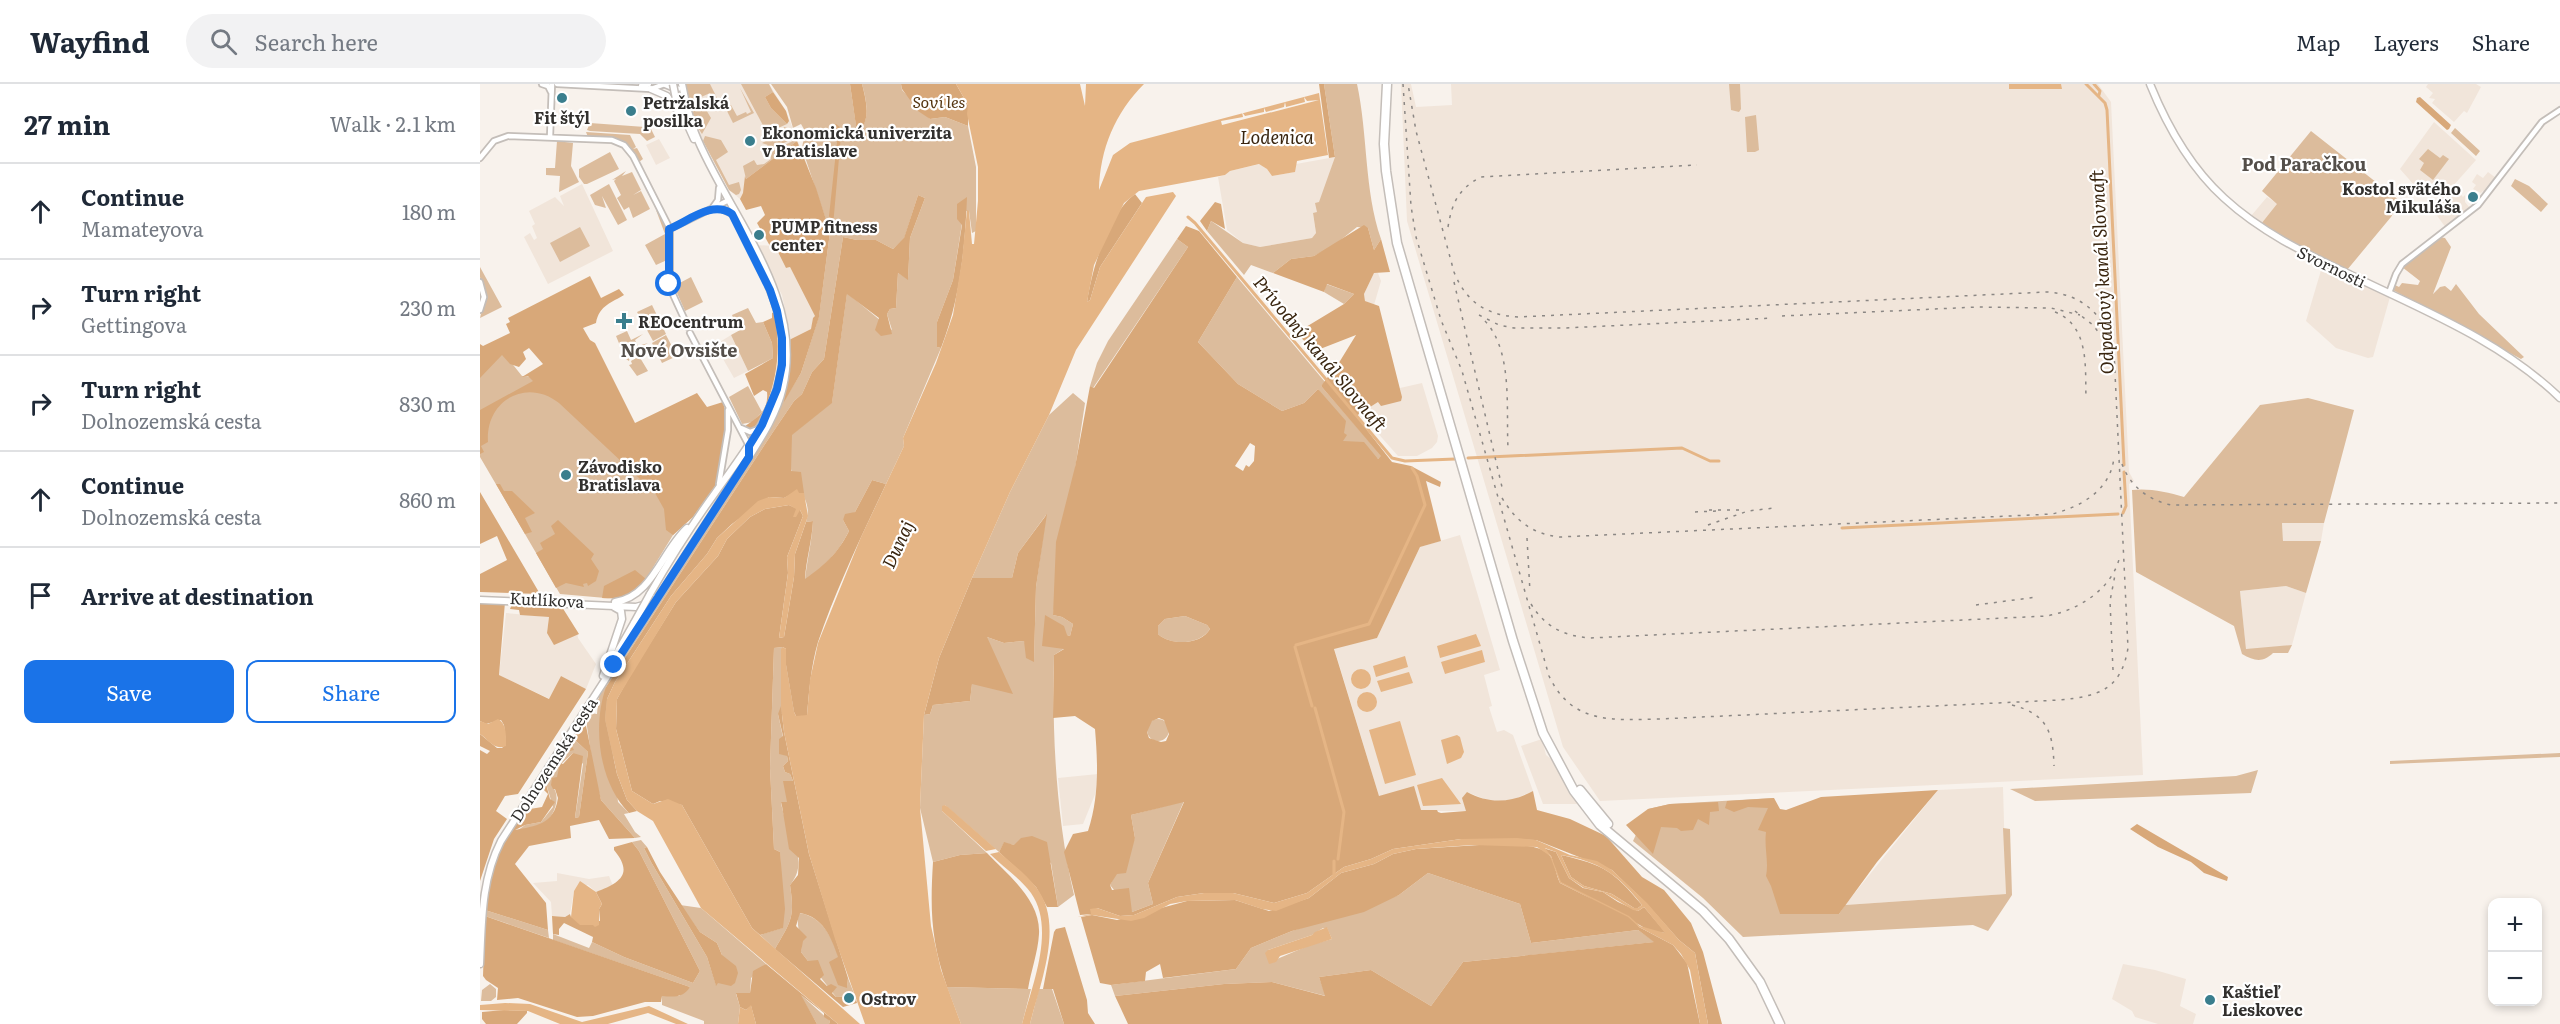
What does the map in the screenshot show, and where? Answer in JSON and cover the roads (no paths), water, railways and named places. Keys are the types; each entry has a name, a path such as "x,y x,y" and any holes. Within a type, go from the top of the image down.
{"highway":[{"path":"1389,84 1387,126 1389,199 1400,257 1526,682 1546,738 1574,790 1600,825 1703,911 1729,939 1760,982 1780,1024"},
{"path":"1387,126 1393,198 1405,255 1533,692 1549,736 1578,787 1605,822 1705,908 1733,937 1764,981 1785,1024"}],"main road":[{"path":"665,84 675,87 686,101"},
{"name":"Dolnozemská cesta","path":"480,964 485,889 498,846 635,626 650,594 698,517 762,425 779,383 782,330 770,290 732,214 728,201 683,117 673,84"},
{"name":"Dolnozemská cesta","path":"480,920 485,876 497,843 635,626 662,592 749,457 768,426 780,399 786,366 787,339 783,315 776,293 696,135 682,84"},
{"name":"Svornosti","path":"2150,84 2164,118 2181,145 2202,175 2226,199 2279,239 2498,349 2528,369 2560,398"},
{"path":"647,86 668,96 683,117"},
{"path":"613,604 628,599 641,590 675,541 698,517"},
{"path":"635,626 641,615 636,607 649,603 662,592"},
{"name":"Kutlíkova","path":"480,598 636,607"},
{"path":"603,676 622,618 619,609 613,604"}],"street":[{"path":"542,84 552,92"},
{"path":"549,132 552,84"},
{"path":"557,84 647,86 665,84"},
{"path":"552,92 563,84"},
{"path":"601,84 647,86 665,84"},
{"path":"2389,293 2402,264 2426,243 2445,232 2479,204 2545,119 2560,110"},
{"path":"539,136 549,132"},
{"path":"480,158 491,144 501,137 539,136 549,132 612,140 626,146 669,229 670,288 749,446 749,457"},
{"path":"713,208 718,200 719,188"},
{"path":"669,229 728,201"},
{"path":"713,208 723,208 732,214"},
{"path":"480,282 484,298 480,310"},
{"path":"716,492 721,480 728,430 729,414 725,402"},
{"path":"738,425 749,432 762,425"}],"water":[{"path":"956,84 1080,84 1085,106 1086,84 1144,84 1125,107 1111,132 1102,160 1099,190 1113,155 1130,143 1319,93 1328,155 1297,161 1295,172 1272,176 1259,164 1230,171 1225,175 1139,191 1124,203 1094,265 1087,302 1090,300 1100,267 1146,197 1173,192 1176,196 1076,350 1049,415 1010,492 972,578 939,658 924,715 920,808 931,926 941,970 961,1024 865,1024 835,939 809,854 784,732 781,706 781,649 783,647 786,649 786,665 794,712 796,716 807,715 810,680 818,643 861,537 904,446 903,438 936,363 953,315 967,210 969,211 972,244 974,244 978,167 967,114 968,105"},
{"path":"2009,84 2061,84 2062,89 2009,89"},
{"path":"797,489 799,493 804,493 808,516 795,554 794,577 784,637 779,638 788,573 787,557 803,516 800,510 796,517 793,517 796,509 789,505 765,509 750,517 727,539 718,556 676,602 617,699 616,729 632,791 653,804 668,799 682,805 752,928 860,1024 838,1024 701,908 653,821 637,811 627,800 617,774 605,719 607,699 615,682 671,596 707,554 717,538 758,501 769,497 784,498"},
{"path":"1476,634 1481,646 1440,658 1437,646"},
{"path":"1482,650 1485,662 1445,674 1441,662"},
{"path":"1405,656 1408,667 1376,677 1373,666"},
{"path":"1361,669 1368,672 1371,679 1368,686 1361,689 1354,686 1351,679 1354,672"},
{"path":"1409,672 1413,683 1381,692 1377,681"},
{"path":"1367,692 1374,695 1377,702 1374,709 1367,712 1360,709 1357,702 1360,695"},
{"path":"498,719 505,731 506,746 502,747 495,746 480,734 480,721 488,724"},
{"path":"1400,721 1416,775 1385,784 1369,730"},
{"path":"1457,735 1460,737 1464,752 1461,758 1447,764 1441,740"},
{"path":"1442,778 1461,804 1423,806 1417,785"},
{"path":"945,805 996,849 986,851 942,811 942,806"},
{"path":"1461,839 1536,840 1570,855 1597,861 1612,870 1647,903 1679,940 1695,953 1708,1024 1700,1024 1690,970 1673,945 1639,927 1628,917 1560,883 1550,856 1537,847 1472,845 1416,849 1393,854 1374,864 1341,873 1309,898 1276,911 1235,900 1187,901 1170,904 1144,918 1131,921 1092,915 1077,917 1091,914 1090,909 1097,908 1120,916 1134,915 1177,897 1204,893 1233,893 1274,903 1307,893 1344,867 1371,859 1393,849","holes":["1545,848 1556,852 1569,878 1584,888 1603,892 1633,910 1638,911 1644,907 1665,933 1640,926 1629,916 1561,882 1551,856","1561,855 1586,861 1607,871 1625,885 1642,905 1634,908 1612,894 1584,886 1571,877"]},
{"path":"999,852 1036,887 1049,918 1048,954 1030,1024 1022,1024 1040,957 1042,923 1031,893 1017,877 990,854"},
{"path":"580,881 596,892 602,904 599,909 599,925 595,927 580,925 571,917 574,891"},
{"path":"1327,927 1332,939 1280,956 1276,962 1269,964 1265,953 1268,950 1312,935"},
{"path":"530,1004 582,1022 649,1006 688,1024 676,1024 648,1013 608,1024 560,1024 528,1011 480,1010 480,1005"},
{"path":"751,1005 756,1024 738,1024 740,1007 746,1010"}],"waterway":[{"name":"Odpadový kanál Slovnaft","path":"2086,84 2105,103 2107,110 2124,465"},
{"path":"2094,84 2100,91 2099,95"},
{"name":"Prívodný kanál Slovnaft","path":"1188,217 1392,458 1405,461 1455,459"},
{"name":"Prívodný kanál Slovnaft","path":"1468,458 1682,448 1710,461 1719,461"},
{"path":"1296,645 1369,624 1425,505 1417,476 1412,468"},
{"name":"Odpadový kanál Slovnaft","path":"2123,513 2126,506 2124,472"},
{"name":"Odpadový kanál Slovnaft","path":"1842,528 2118,514"},
{"path":"1295,647 1312,706"},
{"path":"1315,708 1344,812 1338,859"},
{"path":"1334,861 1334,877"}],"railway":[{"path":"1403,84 1411,206 1416,237 1441,320 1462,371 1549,676 1558,692 1570,704 1582,711 1611,719 1660,719 2060,700 2097,693 2114,682 2125,662 2128,648 2114,352 2111,339 2091,309 2071,297 2046,292 1518,317 1496,313 1478,305 1471,299 1454,272 1416,131 1408,84"},
{"path":"1448,227 1457,197 1481,177 1697,165"},
{"path":"1454,282 1502,487"},
{"path":"1782,316 1978,307 2051,308 2080,315"},
{"path":"2075,311 2093,325 2105,341"},
{"path":"2055,312 2066,318 2080,338 2085,362 2086,399"},
{"path":"1479,315 1499,325 1514,328 1565,328 1773,318"},
{"path":"1485,321 1494,333 1504,364 1508,448"},
{"path":"1502,498 1519,520 1526,525 1541,533 1560,537 2052,514 2084,502 2101,488 2112,469 2114,457"},
{"path":"2122,464 2125,472 2141,491 2155,500 2171,505 2560,503"},
{"path":"1708,525 1748,511 1774,508"},
{"path":"1709,510 1742,510"},
{"path":"1695,512 1718,511"},
{"path":"1527,538 1530,592"},
{"path":"1531,604 1542,619 1556,629 1590,638 2046,616 2070,609 2093,596 2110,578 2120,555"},
{"path":"2113,670 2110,601 2115,575"},
{"path":"1976,605 2037,597"},
{"path":"2012,705 2034,714 2046,726 2052,744 2054,766"}],"place":[{"name":"Fit štýl","path":"562,98"},
{"name":"Petržalská posilka","path":"631,111"},
{"name":"Ekonomická univerzita v Bratislave","path":"750,141"},
{"name":"Kostol svätého Mikuláša","path":"2473,197"},
{"name":"PUMP fitness center","path":"759,235"},
{"name":"REOcentrum","path":"624,321"},
{"name":"Závodisko Bratislava","path":"566,475"},
{"name":"Ostrov","path":"849,998"},
{"name":"Kaštieľ Lieskovec","path":"2210,1000"}],"district":[{"name":"Pod Paračkou","path":"2304,163"},
{"name":"Nové Ovsište","path":"679,349"}],"park label":[{"name":"Soví les","path":"939,101"}],"water label":[{"name":"Lodenica","path":"1277,136"},
{"name":"Dunaj","path":"897,544"}]}
